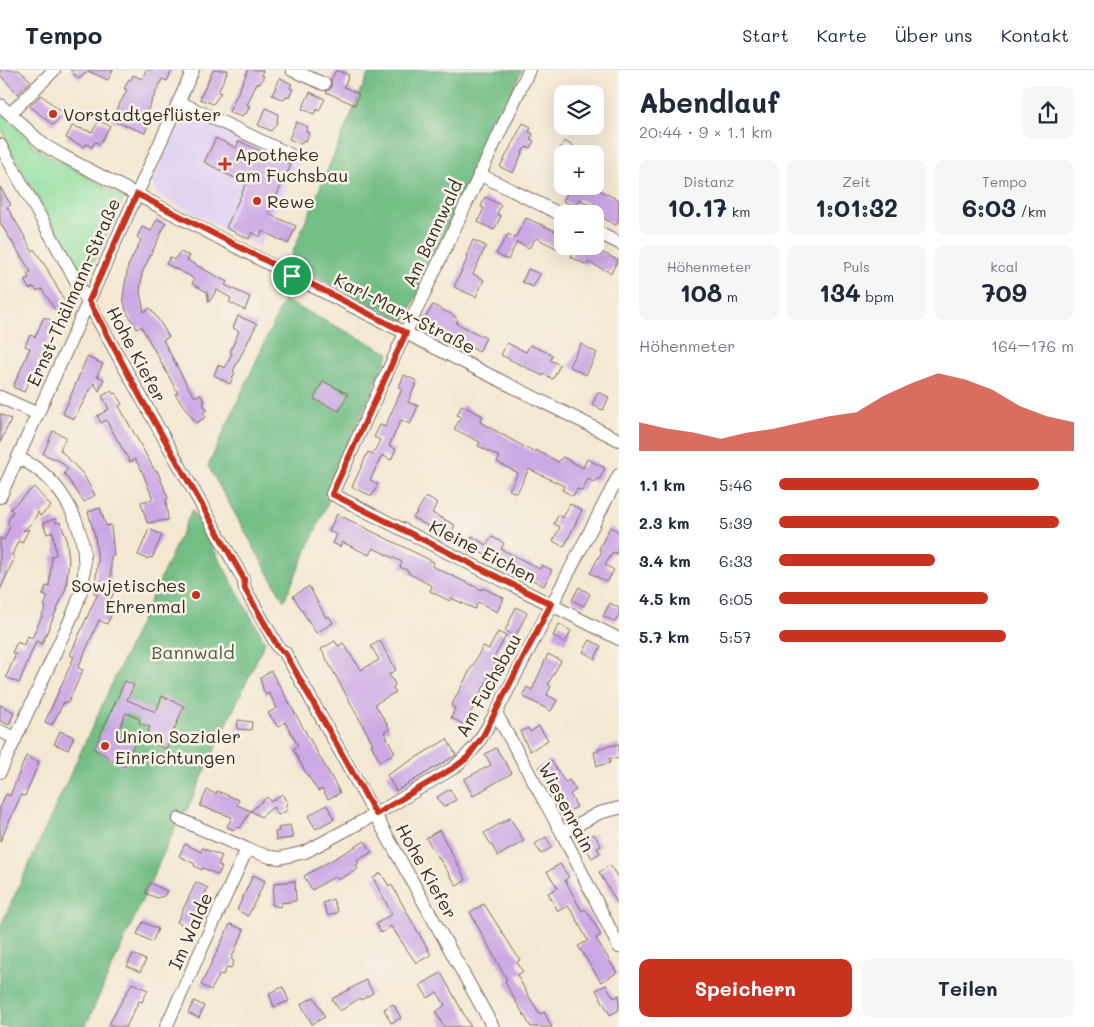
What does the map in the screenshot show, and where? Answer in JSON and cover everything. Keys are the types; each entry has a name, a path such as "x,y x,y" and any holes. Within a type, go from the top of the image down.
{"street":[{"path":"12,113 54,70"},
{"name":"Ernst-Thälmann-Straße","path":"0,497 193,70"},
{"path":"292,70 324,84"},
{"name":"Am Bannwald","path":"332,494 479,174 529,70"},
{"path":"179,102 289,154"},
{"name":"Karl-Marx-Straße","path":"0,105 12,113 44,145 406,333 619,440"},
{"name":"Hohe Kiefer","path":"0,145 89,301 141,398 244,579 250,585 283,643 285,653 493,1027"},
{"path":"479,174 554,211"},
{"path":"604,236 619,243"},
{"path":"0,397 38,414"},
{"path":"0,772 78,601 84,568 82,541 69,506 47,478 32,465 18,458"},
{"name":"Am Fuchsbau","path":"179,819 270,857 292,855 305,852 376,814 467,758 496,713 619,476"},
{"name":"Kleine Eichen","path":"332,494 619,639"},
{"name":"Wiesenrain","path":"496,713 562,833 619,946"},
{"path":"0,731 15,738"},
{"path":"562,833 599,813 619,808"},
{"name":"Im Walde","path":"170,1026 247,849"}],"shaded area":[{"path":"188,106 301,159 259,247 156,194 152,183"}],"green space":[{"path":"370,70 522,70 405,321 288,263"},
{"path":"0,108 34,147 124,198 94,262 90,261 79,269 10,149 0,125"},
{"path":"284,300 389,353 324,497 329,500 284,601 208,466"},
{"name":"Bannwald","path":"192,510 265,642 186,812 179,819 85,1027 0,1027 0,927"}],"building":[{"path":"0,70 19,70 31,81 18,94 0,75"},
{"path":"70,70 113,70 108,80 88,71 79,79"},
{"path":"146,70 172,70 167,81 162,79 145,116 151,118 145,133 111,120 127,90 124,89 129,79 131,80 133,75 142,79"},
{"path":"213,70 228,70 218,92 221,93 213,104 200,99"},
{"path":"248,70 263,70 261,75 264,76 260,84 257,83 247,105 250,106 242,117 229,112"},
{"path":"336,70 349,75 344,87 359,94 355,105 326,92 331,88 331,80"},
{"path":"280,78 292,84 290,88 293,89 289,97 286,96 284,100 272,95"},
{"path":"310,92 325,99 319,111 317,109 314,114 302,109"},
{"path":"41,95 64,114 53,125 30,106"},
{"path":"266,108 278,114 277,123 271,131 258,125"},
{"path":"99,121 110,126 100,144 95,142 92,147 86,144 84,147 66,138 72,126 92,132"},
{"path":"296,122 308,127 306,132 309,133 306,141 303,140 301,144 289,139"},
{"path":"523,123 531,127 529,132 533,134 530,139 534,141 530,148 524,149 513,173 500,167"},
{"name":"Rewe","path":"216,138 236,148 239,141 291,165 268,214 296,226 288,244 262,231 260,237 252,232 249,239 226,228 246,184 204,162"},
{"path":"564,141 571,145 562,145"},
{"path":"0,187 11,205 7,207 32,251 34,249 46,267 66,304 55,310 42,289 37,291 34,287 29,289 24,280 29,278 27,274 31,272 0,223"},
{"path":"604,192 619,200 619,218 616,225 604,219 604,205 590,205 579,199 575,205 570,205 563,201 566,195 604,195"},
{"path":"485,197 501,205 497,214 501,216 494,230 478,222 484,208 481,207"},
{"path":"526,218 554,230 554,247 536,238 529,248 517,242 508,260 496,254 508,234 515,238"},
{"path":"157,219 166,223 142,273 140,292 144,312 150,308 160,322 169,337 163,340 188,387 195,397 200,394 205,403 203,404 207,410 203,413 206,417 196,423 175,394 178,393 141,326 137,329 126,311 123,297 128,266 141,240 137,237 142,227 151,231"},
{"path":"473,240 486,246 473,274 484,280 476,297 454,287 468,257 466,256"},
{"path":"180,252 190,256 187,260 227,282 225,285 250,297 245,310 229,302 231,298 217,290 209,302 207,292 192,284 194,280 190,276 166,264 170,257 174,260"},
{"path":"604,253 618,260 611,273 588,262 587,265 571,257 572,255 604,255"},
{"path":"528,269 540,274 533,287 522,282"},
{"path":"433,305 453,315 458,320 456,323 486,338 479,352 423,322"},
{"path":"238,316 257,324 233,371 235,372 230,384 214,375 218,365 225,368 232,353 230,352 239,331 233,328"},
{"path":"44,317 56,323 24,392 13,387 30,348 25,346 30,335 35,337"},
{"path":"507,343 526,352 530,345 553,355 550,360 560,365 553,379 501,355"},
{"path":"581,344 597,353 586,375 569,366"},
{"path":"87,357 103,364 97,376 104,379 99,391 94,383 74,419 63,414"},
{"path":"404,375 417,381 408,402 418,406 410,424 401,420 389,446 396,449 391,460 382,455 370,480 378,484 372,496 352,487 368,452 373,454 380,440 374,437 380,425 385,427 402,389 399,387"},
{"path":"323,381 348,394 339,411 314,399"},
{"path":"111,391 113,394 115,393 122,404 119,406 155,471 157,470 168,498 166,500 168,520 147,523 141,502 153,499 142,471 135,459 130,462 106,420 101,423 97,416 109,409 102,396"},
{"path":"598,392 609,397 603,410 592,405"},
{"path":"462,405 483,416 480,422 535,453 536,450 558,462 563,457 583,468 587,459 605,468 599,480 597,479 595,483 588,479 582,491 577,489 573,496 562,490 564,486 529,469 517,493 509,490 518,473 497,462 500,457 478,446 480,442 454,429 461,417 457,415"},
{"path":"0,414 11,419 0,443"},
{"path":"53,431 66,437 60,450 83,474 95,495 84,502 64,473 68,469 60,461 43,454"},
{"path":"34,487 51,506 40,516 38,512 33,522 23,531 29,529 22,543 18,541 12,555 15,557 0,590 0,538 4,540 10,526 7,524 13,511 10,509"},
{"path":"426,497 437,503 432,513 455,525 449,537 413,518"},
{"path":"570,504 582,510 564,547 553,541 560,527 554,524 558,515 563,518"},
{"path":"100,508 106,526 111,525 114,556 111,556 111,583 116,586 107,608 113,611 107,624 99,620 78,668 83,670 68,703 64,702 52,725 45,722 74,657 70,655 98,593 94,593 98,560 95,536 88,512"},
{"path":"337,514 434,562 432,566 482,590 483,588 504,598 497,612 478,602 475,609 451,598 450,601 430,591 432,586 400,567 402,562 373,548 369,555 342,542 340,547 333,543 337,535 329,531"},
{"path":"55,519 56,523 60,522 66,537 69,560 66,588 42,644 36,641 19,683 6,677 16,654 12,653 17,642 24,645 27,636 32,638 46,607 44,606 48,596 43,595 46,586 49,587 52,556 56,555 53,532 47,534 43,523"},
{"path":"610,527 619,532 619,548 616,554 613,552 605,565 614,570 607,582 590,573 602,551 599,549"},
{"path":"149,529 162,535 152,558 149,557 148,559 138,555"},
{"path":"472,536 486,545 492,537 504,543 501,549 540,569 542,565 552,570 544,586 474,549 472,552 465,548"},
{"path":"309,586 326,618 329,616 333,623 316,633 293,596"},
{"path":"579,587 590,594 584,606 572,600"},
{"path":"610,603 619,608 619,615 615,622 603,616"},
{"path":"516,607 527,613 516,636 505,631"},
{"path":"559,624 571,631 565,643 553,636"},
{"path":"498,632 506,636 494,658 498,659 469,716 472,718 467,726 451,718 455,708 451,706 483,646 489,649"},
{"path":"590,640 601,646 595,659 583,652"},
{"path":"335,641 338,646 343,643 361,670 379,660 371,646 380,641 396,670 389,674 395,684 393,688 396,692 375,704 390,729 384,732 395,753 380,761 371,745 373,744 321,649"},
{"path":"548,654 561,661 548,684 551,686 547,695 557,700 551,711 522,696 527,687 532,690"},
{"path":"271,671 340,793 328,799 322,789 318,791 293,749 298,746 285,722 278,727 268,713 277,708 269,693 266,695 260,678"},
{"path":"125,681 134,685 127,700 156,712 162,696 184,706 166,749 144,740 150,727 139,723 140,719 126,713 117,734 135,742 125,767 108,759 107,756 94,749"},
{"path":"0,705 14,712 9,725 0,721"},
{"path":"238,720 252,722 251,730 237,729"},
{"path":"539,726 548,740 530,751 520,732 528,728 530,732"},
{"path":"60,731 74,737 68,750 54,744"},
{"path":"447,739 456,755 396,791 387,775"},
{"path":"619,744 619,759 609,758 610,763 597,766 594,752 599,751 599,748"},
{"path":"496,748 512,773 473,796 464,779 491,765 485,754"},
{"path":"26,756 39,762 25,796 21,795 0,842 0,807 6,794 10,796"},
{"path":"551,760 565,782 569,780 576,790 570,794 577,807 566,813 539,767"},
{"path":"450,789 456,800 443,807 437,797"},
{"path":"207,790 216,794 217,791 239,800 237,805 251,811 240,828 236,827 234,830 227,827 232,817 200,806"},
{"path":"282,794 288,804 285,806 288,810 278,815 273,807 261,817 251,811 267,797 271,802"},
{"path":"327,805 334,819 316,829 308,816"},
{"path":"510,818 524,841 498,856 484,833"},
{"path":"290,825 293,838 276,840 275,832 279,831 278,828"},
{"path":"439,830 466,880 457,886 426,838"},
{"path":"594,834 601,846 597,848 600,853 592,858 582,841"},
{"path":"546,837 552,847 541,854 535,844"},
{"path":"365,841 372,852 357,861 359,863 356,865 358,869 338,880 336,876 312,890 304,876"},
{"path":"185,844 201,852 202,848 222,856 218,865 222,867 218,875 203,868 202,870 179,856"},
{"path":"560,864 569,877 565,880 579,906 582,911 585,909 589,914 601,935 596,938 617,973 601,982 578,946 588,941 573,913 568,906 558,911 548,893 558,888 547,872"},
{"path":"610,865 619,880 619,906 599,872"},
{"path":"381,873 389,886 391,884 431,955 416,963 391,926 381,933 376,924 392,914 373,878"},
{"path":"253,875 265,881 248,916 237,910"},
{"path":"295,881 296,901 281,903 280,907 272,905 274,883"},
{"path":"196,882 208,888 197,911 202,913 193,930 177,922"},
{"path":"150,883 167,891 164,896 157,898 145,893"},
{"path":"333,899 338,912 328,916 323,903"},
{"path":"484,904 520,960 517,962 523,972 517,975 528,995 540,1014 544,1012 552,1027 531,1027 512,995 505,981 507,980 470,912"},
{"path":"143,922 158,929 152,942 137,934"},
{"path":"230,924 244,930 231,959 234,961 231,968 227,967 223,975 220,974 211,990 201,985"},
{"path":"133,954 146,960 140,972 127,966"},
{"path":"441,973 471,1027 444,1027 436,1012 445,1005 437,992 428,998 420,985"},
{"path":"366,980 373,993 361,1000 360,998 340,1011 332,999"},
{"path":"132,983 148,990 142,1002 139,1001 126,1027 116,1027 109,1024"},
{"path":"606,985 614,998 619,995 619,1010 610,1015 596,990"},
{"path":"283,987 289,1001 274,1007 269,993"},
{"path":"314,997 325,1017 312,1024 301,1004"},
{"path":"194,1001 204,1006 199,1018 188,1013"},
{"path":"393,1004 401,1018 391,1023 384,1009"}],"place":[{"name":"Vorstadtgeflüster","path":"53,114"},
{"name":"Apotheke am Fuchsbau","path":"225,164"},
{"name":"Rewe","path":"257,201"},
{"name":"Sowjetisches Ehrenmal","path":"196,595"},
{"name":"Union Sozialer Einrichtungen","path":"105,746"}],"route":[{"path":"137,194 292,276 406,333 332,494 551,604 496,713 467,758 376,814 285,653 278,647 245,589 244,579 141,398 89,301 137,194"}]}
